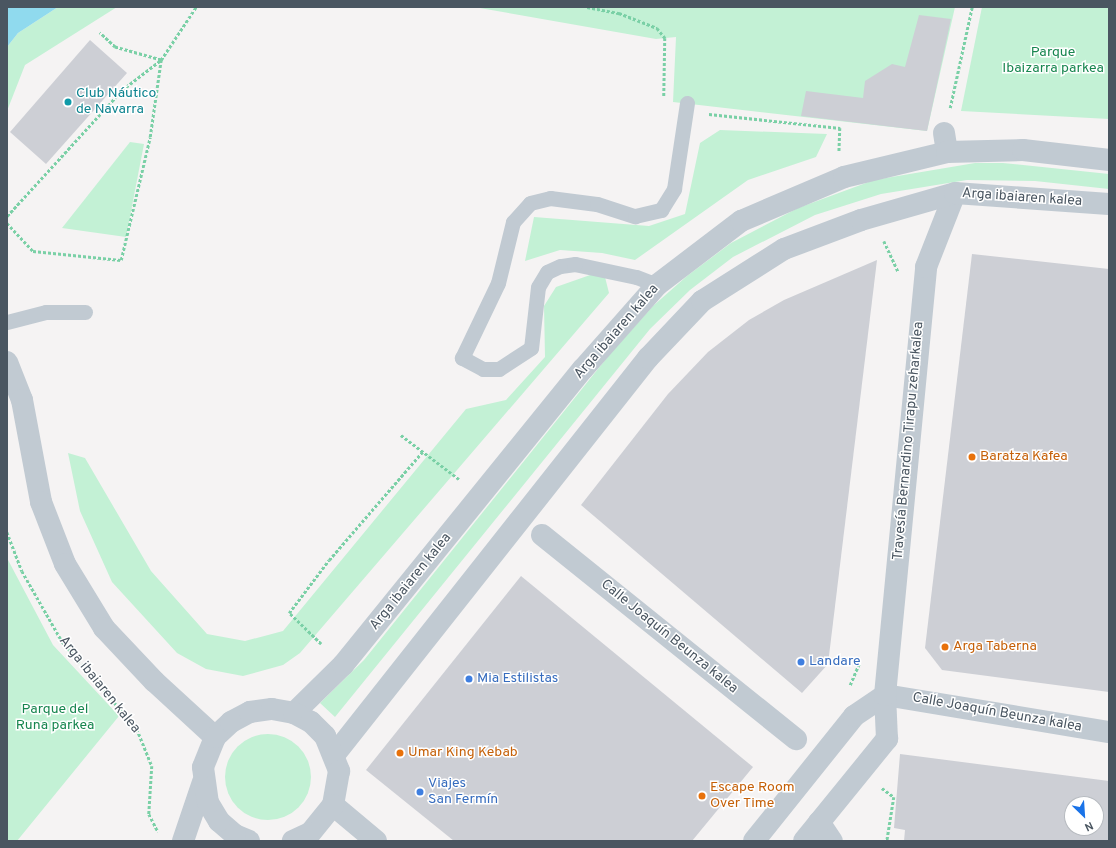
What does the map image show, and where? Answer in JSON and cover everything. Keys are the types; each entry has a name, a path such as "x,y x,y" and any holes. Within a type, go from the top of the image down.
{"street":[{"name":"Arga ibaiaren kalea","path":"294,713 343,665 583,369 657,285 741,221 844,177 946,143 1109,160"},
{"name":"Arga ibaiaren kalea","path":"335,754 648,358 702,301 784,249 861,220 955,193 1109,204"},
{"name":"Travesía Bernardino Tirapu zeharkalea","path":"804,841 887,739 885,694 926,267 955,193"},
{"path":"7,362 22,400 41,502 65,564 104,628 154,680 215,737"},
{"name":"Calle Joaquín Beunza kalea","path":"542,535 796,739"},
{"name":"Calle Joaquín Beunza kalea","path":"885,694 1109,732"},
{"path":"754,841 854,716 885,694"},
{"path":"250,841 235,835 219,821 208,803 203,782 203,767 215,737 231,722 250,712 272,709 294,713 325,736 335,754 339,771 333,806 308,838"},
{"path":"173,838 203,782"},
{"path":"333,806 376,841"},
{"path":"819,822 832,841"}],"lane":[{"path":"657,285 636,276 575,264 560,266 547,272 538,287 531,348 499,369 483,369 462,358 498,283 513,222 530,203 550,198 597,204 635,216 661,210 674,188 687,107"},
{"path":"7,322 46,312 85,312"}],"path":[{"path":"7,216 122,90 161,60 196,7"},
{"path":"588,7 619,13 657,28 665,38 663,110 687,107 840,128 838,159"},
{"path":"946,143 972,7"},
{"path":"100,33 115,47 161,60"},
{"path":"7,223 33,251 121,260 150,137 161,60"},
{"path":"401,435 461,481"},
{"path":"321,644 289,613 329,560 423,451"},
{"name":"Arga ibaiaren kalea","path":"7,532 22,571 62,641 137,729 152,766 151,824 173,838"},
{"path":"876,783 894,797 887,841"}],"green space":[{"path":"58,7 117,7 25,65 7,111 7,47 18,33"},
{"path":"474,7 955,7 927,131 673,102 676,37 656,39"},
{"name":"Parque Ibaizarra parkea","path":"982,7 1109,7 1109,119 961,111"},
{"path":"720,130 827,134 816,157 748,180 635,260 602,253 560,250 525,261 534,217 649,226 685,214 700,143"},
{"path":"130,142 144,144 126,237 62,228"},
{"path":"975,163 1003,163 1109,174 1109,189 1035,181 967,180 881,194 815,215 733,257 690,290 650,329 335,717 320,703 364,660 610,354 653,306 687,276 731,243 798,208 874,180"},
{"path":"593,274 605,277 609,293 300,653 283,665 243,676 206,669 177,653 112,582 80,511 68,453 85,458 151,571 207,634 245,641 283,631 466,409 506,400 545,357 544,306 556,287"},
{"name":"Parque del Runa parkea","path":"7,558 53,645 119,716 17,841 7,841"},
{"path":"268,734 284,738 298,747 307,761 311,777 307,793 298,807 284,816 268,820 252,816 238,807 229,793 225,777 229,761 238,747 252,738"}],"water":[{"path":"7,7 58,7 18,33 7,47"}],"building":[{"path":"919,15 951,19 927,131 801,116 806,91 863,98 865,81 892,64 905,67"},
{"name":"Club Náutico de Navarra","path":"90,40 127,73 46,164 10,132"},
{"path":"972,254 1109,269 1109,692 942,670 925,648"},
{"path":"877,260 828,664 802,693 581,505 668,394 708,352 749,320 784,300"},
{"path":"521,576 753,767 692,841 454,841 366,770"},
{"path":"900,754 1109,781 1109,841 904,841 905,830 894,828"}],"place":[{"name":"Club Náutico de Navarra","path":"68,102"},
{"name":"Baratza Kafea","path":"972,457"},
{"name":"Arga Taberna","path":"945,647"},
{"name":"Landare","path":"801,662"},
{"name":"Mia Estilistas","path":"469,679"},
{"name":"Umar King Kebab","path":"400,753"},
{"name":"Viajes San Fermín","path":"420,792"},
{"name":"Escape Room Over Time","path":"702,796"}]}
